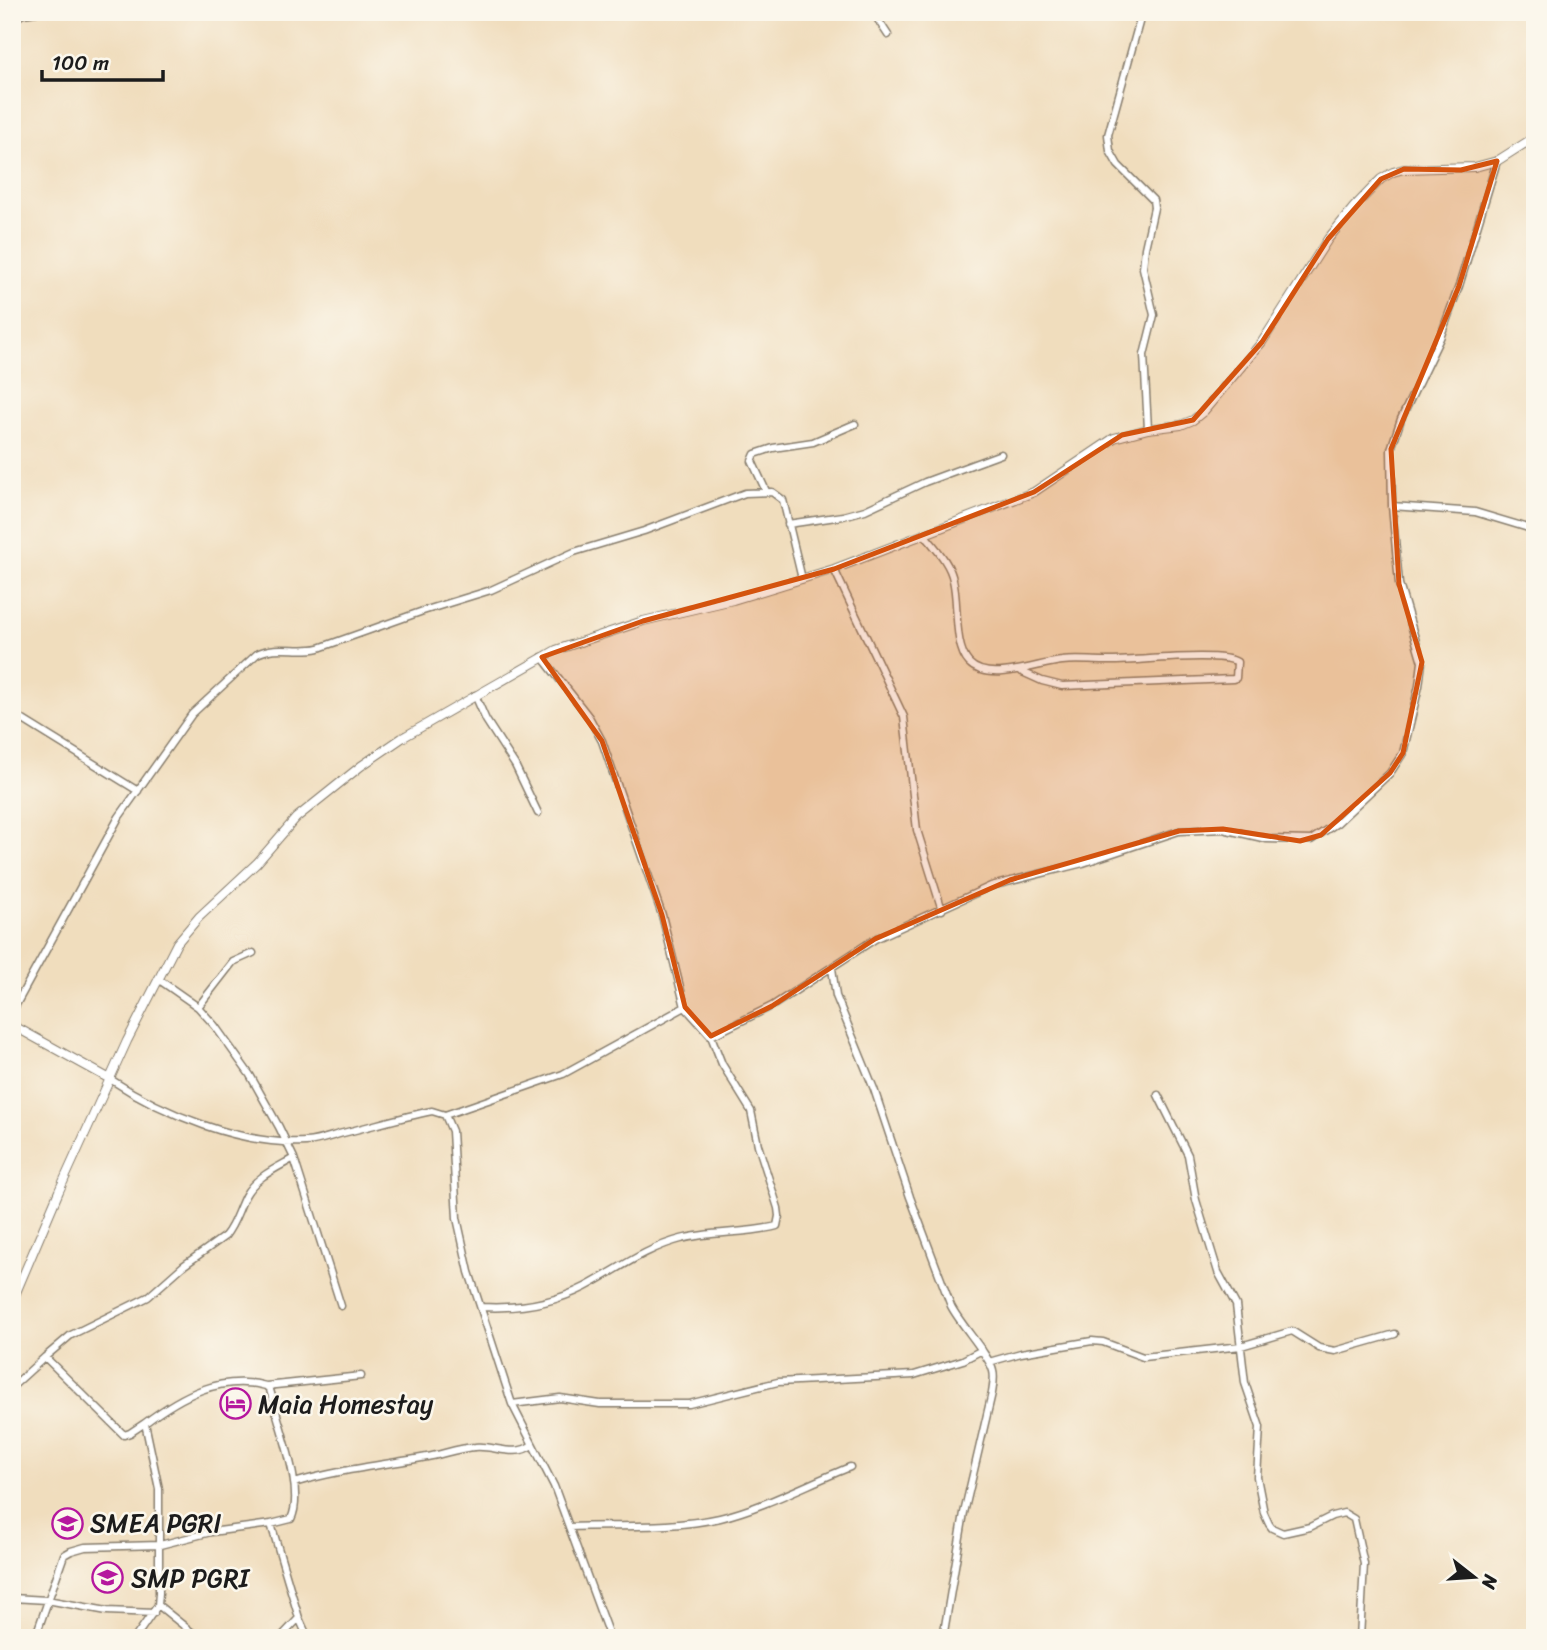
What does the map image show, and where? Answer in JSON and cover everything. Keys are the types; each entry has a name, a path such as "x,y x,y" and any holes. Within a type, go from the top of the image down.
{"street":[{"path":"12,20 23,14 36,12"},
{"path":"873,12 888,35"},
{"path":"1142,12 1108,135 1110,151 1118,165 1153,200 1154,208 1144,248 1143,268 1154,315 1144,355 1148,429"},
{"path":"12,1302 58,1191 177,943 296,818 361,766 475,695 542,657 576,642 643,621 733,600 834,569 1034,492 1115,438 1148,429 1181,425 1193,420 1204,411 1262,342 1328,239 1381,179 1404,169 1461,170 1497,161 1535,137"},
{"path":"711,1037 772,1006 875,939 990,886 1083,863 1179,831 1223,829 1267,839 1311,840 1353,810 1390,773 1403,753 1422,662 1399,584 1392,506 1391,449 1401,419 1449,312 1497,161"},
{"path":"766,491 752,461 755,454 773,448 813,442 855,424"},
{"path":"788,524 864,510 925,482 1001,454"},
{"path":"12,1012 102,845 138,791 192,714 257,653 268,649 319,648 491,590 574,552 644,531 744,493 766,491 783,500 802,579"},
{"path":"1392,506 1475,512 1535,530"},
{"path":"925,535 948,567 953,579 961,645 969,663 980,670 1020,671 1035,665 1064,660 1105,662 1189,658 1231,658 1237,662 1238,667 1236,678 1233,679 1094,685 1062,685 1042,681 1020,671"},
{"path":"834,569 904,717 917,830 942,910"},
{"path":"481,1307 524,1307 559,1298 587,1286 638,1256 680,1239 779,1224 778,1208 758,1145 751,1111 722,1064 711,1037 685,1007 662,915 602,741 590,717 542,657"},
{"path":"475,695 486,720 515,765 538,813"},
{"path":"12,713 138,791"},
{"path":"198,1007 233,962 253,953"},
{"path":"832,968 836,996 874,1089 910,1197 951,1306 958,1320 982,1350 994,1373 992,1393 964,1513 943,1638"},
{"path":"158,979 198,1007 239,1058 287,1142 341,1306"},
{"path":"12,1025 138,1096 195,1121 229,1133 287,1142 313,1141 432,1111 445,1115 563,1074 685,1007"},
{"path":"1158,1095 1188,1155 1196,1200 1218,1272 1236,1305 1245,1382 1260,1427 1257,1477 1264,1513 1272,1528 1283,1533 1310,1527 1338,1514 1352,1516 1364,1564 1360,1638"},
{"path":"445,1115 452,1132 455,1151 453,1189 469,1272 512,1404 548,1473 610,1638"},
{"path":"12,1387 71,1335 141,1301 183,1266 225,1237 253,1184 294,1158"},
{"path":"989,1362 1021,1353 1092,1341 1103,1342 1143,1357 1241,1346 1292,1331 1319,1348 1335,1351 1395,1334"},
{"path":"512,1404 561,1398 600,1404 689,1404 778,1382 914,1375 963,1360 982,1350"},
{"path":"45,1357 124,1434 130,1433 196,1391 218,1383 266,1386 361,1376"},
{"path":"35,1638 64,1555 71,1550 103,1545 160,1545 211,1532 286,1521 293,1515 294,1483 273,1400 266,1386"},
{"path":"135,1638 159,1605 159,1489 145,1423"},
{"path":"294,1483 331,1473 434,1456 465,1448 484,1446 522,1451 532,1445"},
{"path":"569,1527 674,1525 722,1517 782,1496 850,1467"},
{"path":"271,1524 299,1618 308,1638"},
{"path":"12,1598 47,1600 107,1611 154,1613"},
{"path":"159,1605 199,1638"},
{"path":"280,1638 299,1618"}],"highlighted area":[{"path":"1497,161 1459,286 1391,449 1399,584 1422,662 1403,753 1390,773 1321,835 1300,841 1223,829 1179,831 1010,880 875,939 772,1006 711,1036 685,1007 662,915 602,741 542,657 643,621 834,569 1034,492 1122,435 1193,420 1262,342 1328,239 1381,179 1404,169 1461,170"}],"place":[{"name":"Maia Homestay","path":"235,1404"},
{"name":"SMEA PGRI","path":"67,1523"},
{"name":"SMP PGRI","path":"108,1578"}]}
